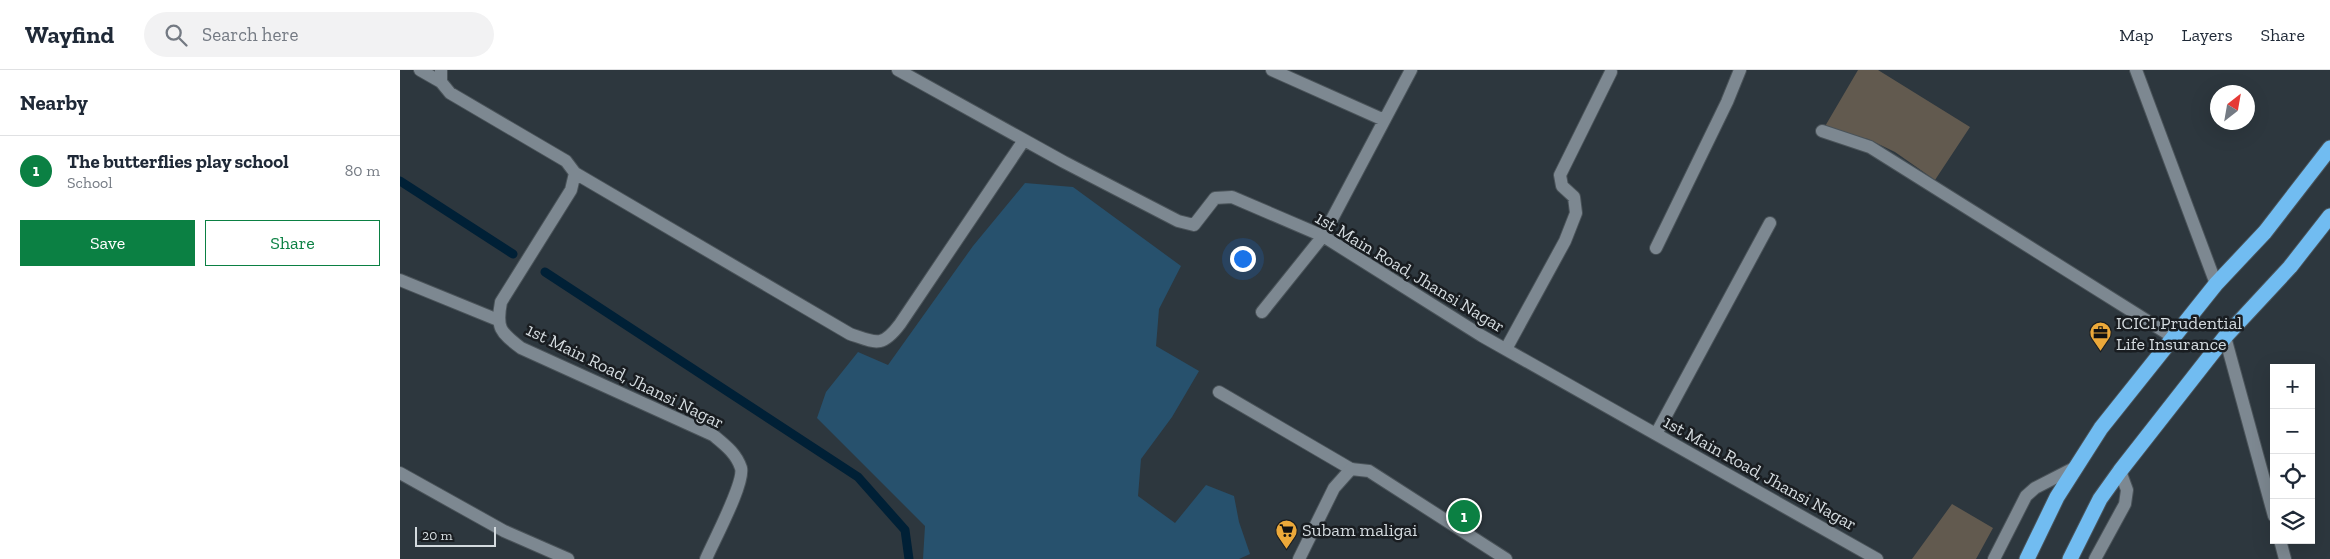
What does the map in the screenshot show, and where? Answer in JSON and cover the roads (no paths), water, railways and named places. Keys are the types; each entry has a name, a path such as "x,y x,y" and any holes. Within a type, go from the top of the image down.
{"highway":[{"path":"2027,559 2057,497 2101,428 2216,284 2265,232 2330,148"},
{"path":"2070,559 2100,499 2120,471 2225,337 2290,267 2330,216"}],"street":[{"path":"420,70 441,76 450,93 566,161 575,173 850,334 874,342 890,338 1024,140"},
{"name":"1st Main Road, Jhansi Nagar","path":"898,70 1024,140 1178,221 1194,226 1215,198 1232,197 1323,236 1506,349 1877,559"},
{"path":"1272,70 1384,120"},
{"path":"1262,312 1323,236 1411,70"},
{"path":"1656,248 1727,102 1740,70"},
{"path":"2136,70 2216,284"},
{"path":"1506,349 1564,241 1576,213 1574,198 1562,186 1560,175 1611,72"},
{"path":"1822,131 1870,147 2173,337"},
{"path":"400,280 498,320 501,302 572,190 575,173"},
{"path":"1656,434 1770,223"},
{"name":"1st Main Road, Jhansi Nagar","path":"498,320 503,334 521,348 713,435 733,452 742,470 739,488 706,559"},
{"path":"2225,337 2270,501"},
{"path":"1219,392 1351,469 1369,471 1506,559"},
{"path":"1994,559 2026,496 2035,488 2074,468"},
{"path":"1299,559 1334,488 1351,469"},
{"path":"2095,559 2125,504 2128,490 2120,471"},
{"path":"400,473 504,531 568,559"},
{"path":"2281,544 2285,559"}],"waterway":[{"path":"400,181 513,254"},
{"path":"545,272 858,477 905,530 909,559"}],"place":[{"name":"ICICI Prudential Life Insurance","path":"2100,352"},
{"name":"The butterflies play school","path":"1464,516"},
{"name":"Subam maligai","path":"1286,549"}]}
